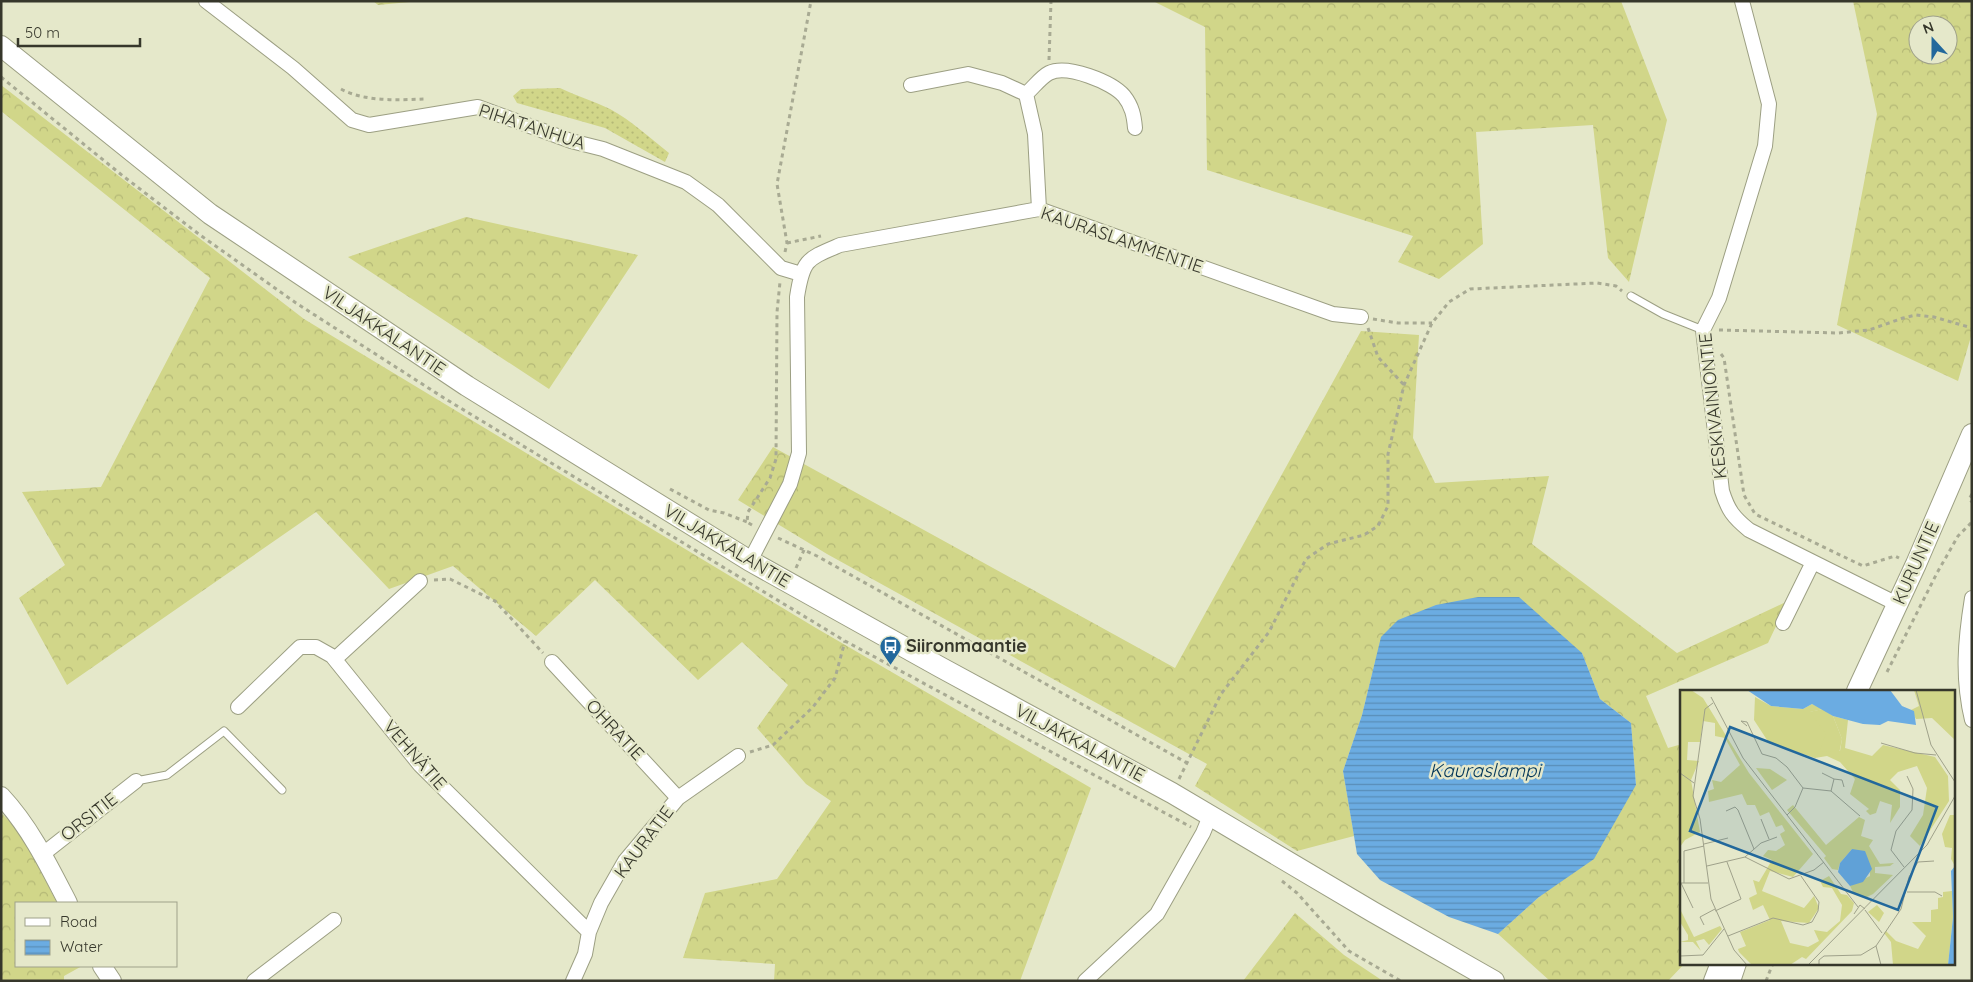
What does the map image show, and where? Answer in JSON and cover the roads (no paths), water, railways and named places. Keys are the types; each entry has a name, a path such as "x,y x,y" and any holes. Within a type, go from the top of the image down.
{"main road":[{"name":"VILJAKKALANTIE","path":"1,46 210,214 467,386 750,561 1172,793 1494,981"},
{"name":"KURUNTIE","path":"1857,690 1916,564 1972,434"},
{"path":"1714,981 1721,964"},
{"path":"1730,981 1736,964"}],"street":[{"name":"PIHATANHUA","path":"206,1 293,68 352,120 370,125 478,106 571,141 603,149 686,182 718,205 781,268 801,274"},
{"name":"KESKIVAINIONTIE","path":"1742,1 1769,104 1765,146 1719,298 1703,330 1722,491 1727,507 1734,517 1749,530 1897,604"},
{"path":"1026,94 1049,73 1065,70 1100,79 1123,95 1134,112 1135,128"},
{"path":"911,85 968,74 1002,83 1026,94"},
{"path":"1026,94 1035,134 1039,209"},
{"name":"KAURASLAMMENTIE","path":"801,274 812,257 840,245 1039,209 1333,314 1361,317"},
{"path":"750,561 790,484 799,453 797,296 801,274"},
{"path":"1783,623 1813,562"},
{"path":"335,659 420,581"},
{"path":"1972,598 1965,640 1965,672 1972,720"},
{"name":"VEHNÄTIE","path":"238,707 300,647 316,647 335,659 420,765 589,932"},
{"name":"OHRATIE","path":"552,662 678,798"},
{"name":"KAURATIE","path":"573,981 585,954 589,932 602,903 625,862 678,798 738,756"},
{"name":"ORSITIE","path":"43,854 136,781"},
{"path":"1,796 12,808 43,854 67,902"},
{"path":"1085,981 1157,914 1203,834 1210,816"},
{"path":"254,981 334,920"},
{"path":"103,967 112,981"}],"lane":[{"path":"1631,296 1663,314 1703,330"},
{"path":"136,781 167,775 224,731 282,790"}],"water":[{"name":"Kauraslampi","path":"1478,597 1519,597 1582,653 1600,699 1631,723 1636,785 1594,859 1539,897 1498,934 1449,917 1380,880 1357,854 1343,771 1362,715 1381,637 1398,620 1436,605"}],"place":[{"name":"Siironmaantie","path":"890,665"}]}
